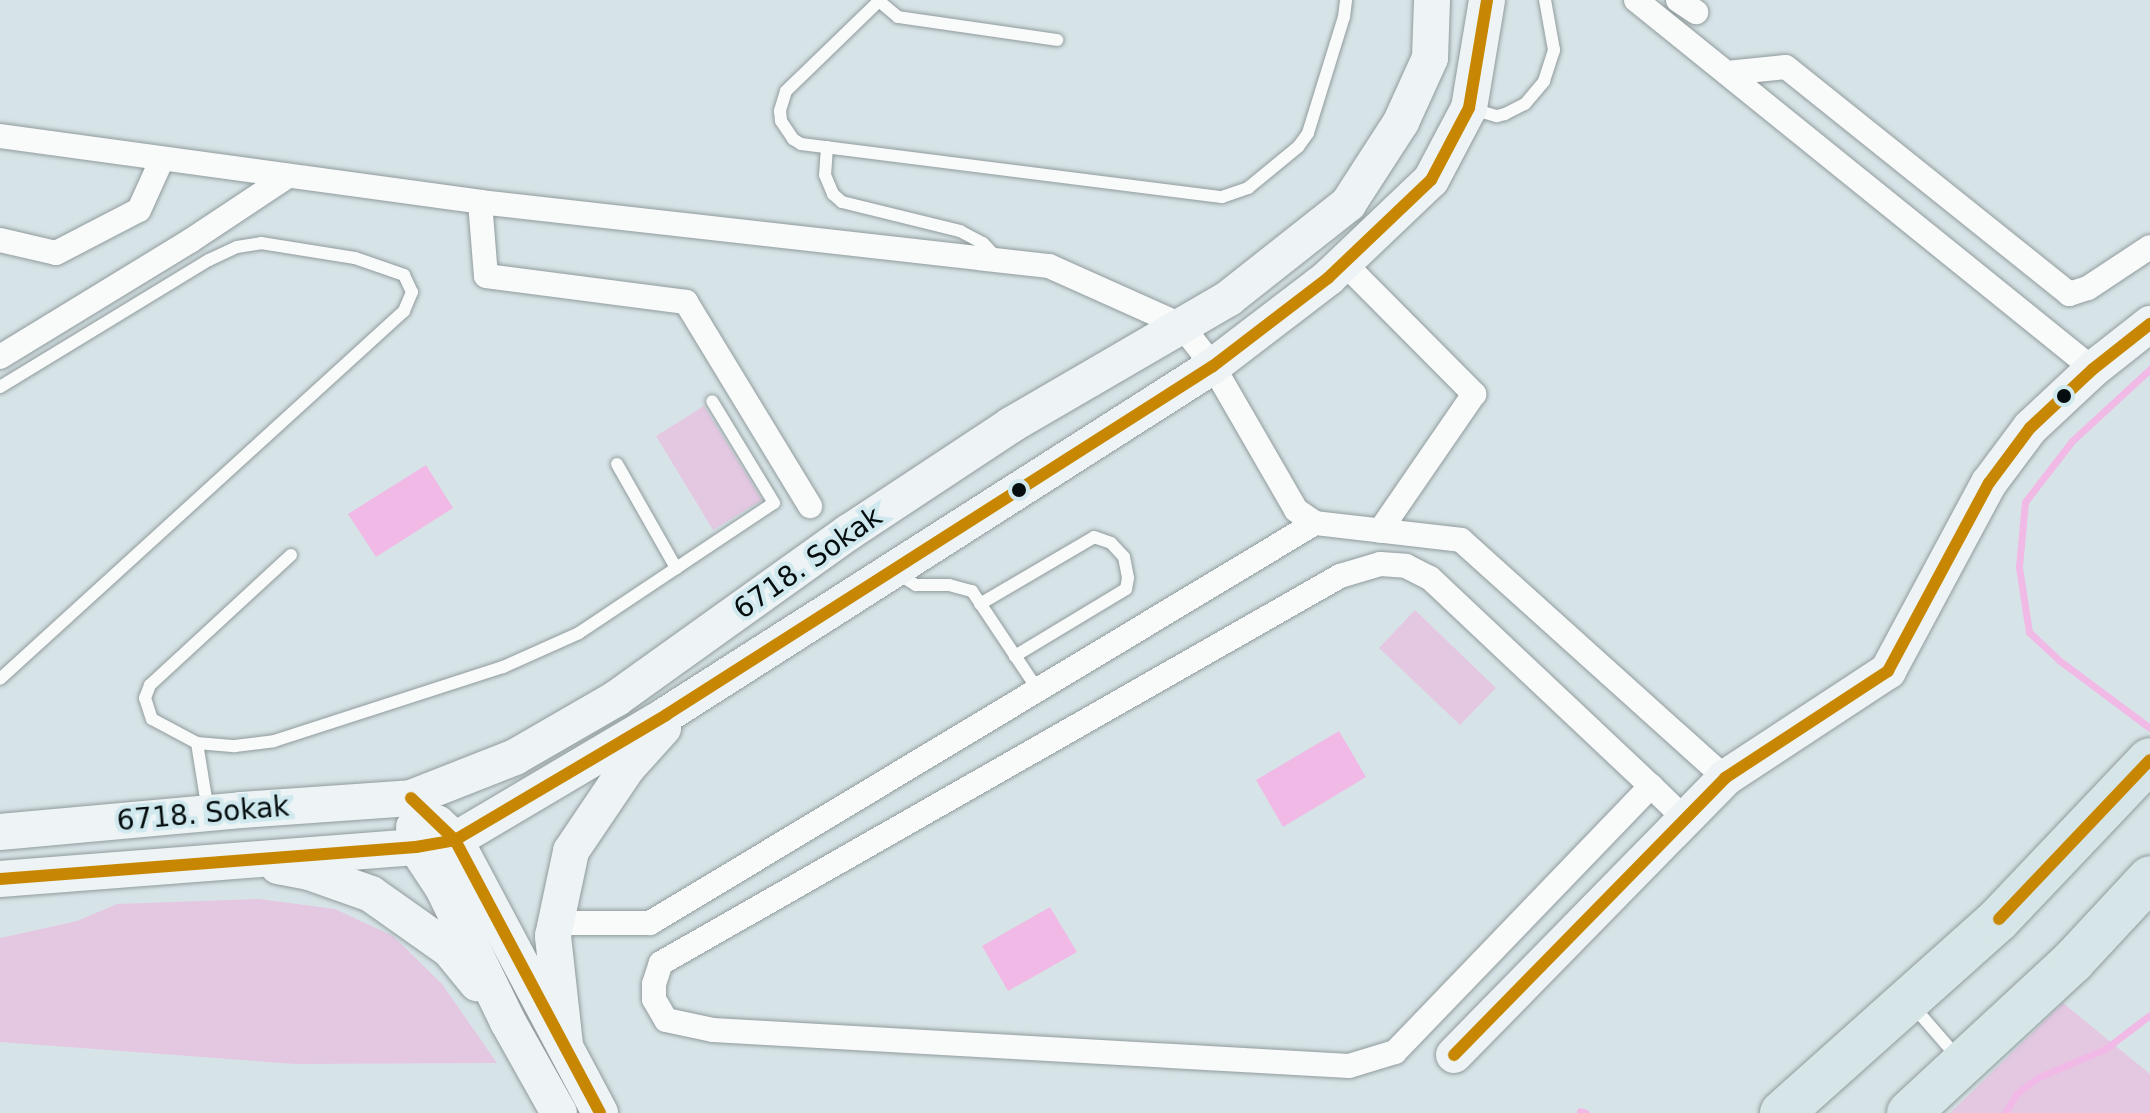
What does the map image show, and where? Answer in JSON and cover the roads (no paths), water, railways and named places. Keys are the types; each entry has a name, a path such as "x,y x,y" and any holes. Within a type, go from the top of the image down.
{"highway":[{"path":"1787,1109 1910,1002 1999,919 2150,760"},
{"path":"1909,1113 2073,961 2150,878"}],"street":[{"name":"6718. Sokak","path":"0,832 411,798 515,757 617,698 1011,425 1229,298 1348,204 1401,122 1430,58 1432,0"},
{"name":"6718. Sokak","path":"0,879 416,847 455,840 685,702 1213,366 1344,263 1431,180 1469,108 1487,0"},
{"path":"1636,0 2093,369"},
{"path":"1727,73 1786,67 2069,294 2088,288 2150,247"},
{"path":"0,136 480,202 1049,266 1181,325 1213,366 1296,510 1315,523 1461,540 1725,778"},
{"path":"0,240 56,253 139,210 162,159"},
{"path":"0,357 190,241 288,176"},
{"path":"480,202 486,276 686,302 810,506"},
{"path":"1344,263 1474,394 1380,531"},
{"path":"1454,1055 1725,778 1888,671 1989,483 2030,428 2093,369 2150,324"},
{"path":"555,923 650,923 1315,523"},
{"path":"1651,786 1395,1052 1349,1066 713,1030 666,1020 654,999 654,984 661,963 1340,576 1380,564 1406,566 1430,578 1651,786 1685,819"},
{"path":"565,1045 553,936 571,851 627,768 685,702"},
{"path":"411,798 455,840 600,1113"},
{"path":"411,798 416,847 450,901 508,1022 559,1113"},
{"path":"243,859 309,872 371,894 450,950 508,1022"}],"lane":[{"path":"1057,40 898,17 880,0 786,91 781,100 781,121 793,139 801,144 1206,197 1235,194 1281,161 1308,133 1344,17 1346,0"},
{"path":"1469,108 1497,116 1505,114 1525,104 1539,88 1554,50 1545,0"},
{"path":"827,147 825,175 833,194 842,202 960,231 983,243 998,260"},
{"path":"0,387 209,260 237,247 261,243 355,258 404,275 412,292 404,311 0,679"},
{"path":"291,555 147,691 145,706 152,719 197,743 235,746 274,741 503,667 579,633 774,503 712,401"},
{"path":"617,464 676,568"},
{"path":"980,604 1094,537 1111,543 1124,557 1128,578 1126,589 1015,656"},
{"path":"892,570 916,585 949,585 972,591 1038,690"},
{"path":"197,743 208,813"},
{"path":"1910,1002 1963,1064"}],"waterway":[{"path":"2150,369 2072,441 2025,502 2019,567 2029,632 2060,661 2150,728"},
{"path":"2005,1113 2017,1093 2039,1077 2105,1049 2150,1015"},
{"path":"1580,1111 1586,1113"}]}
